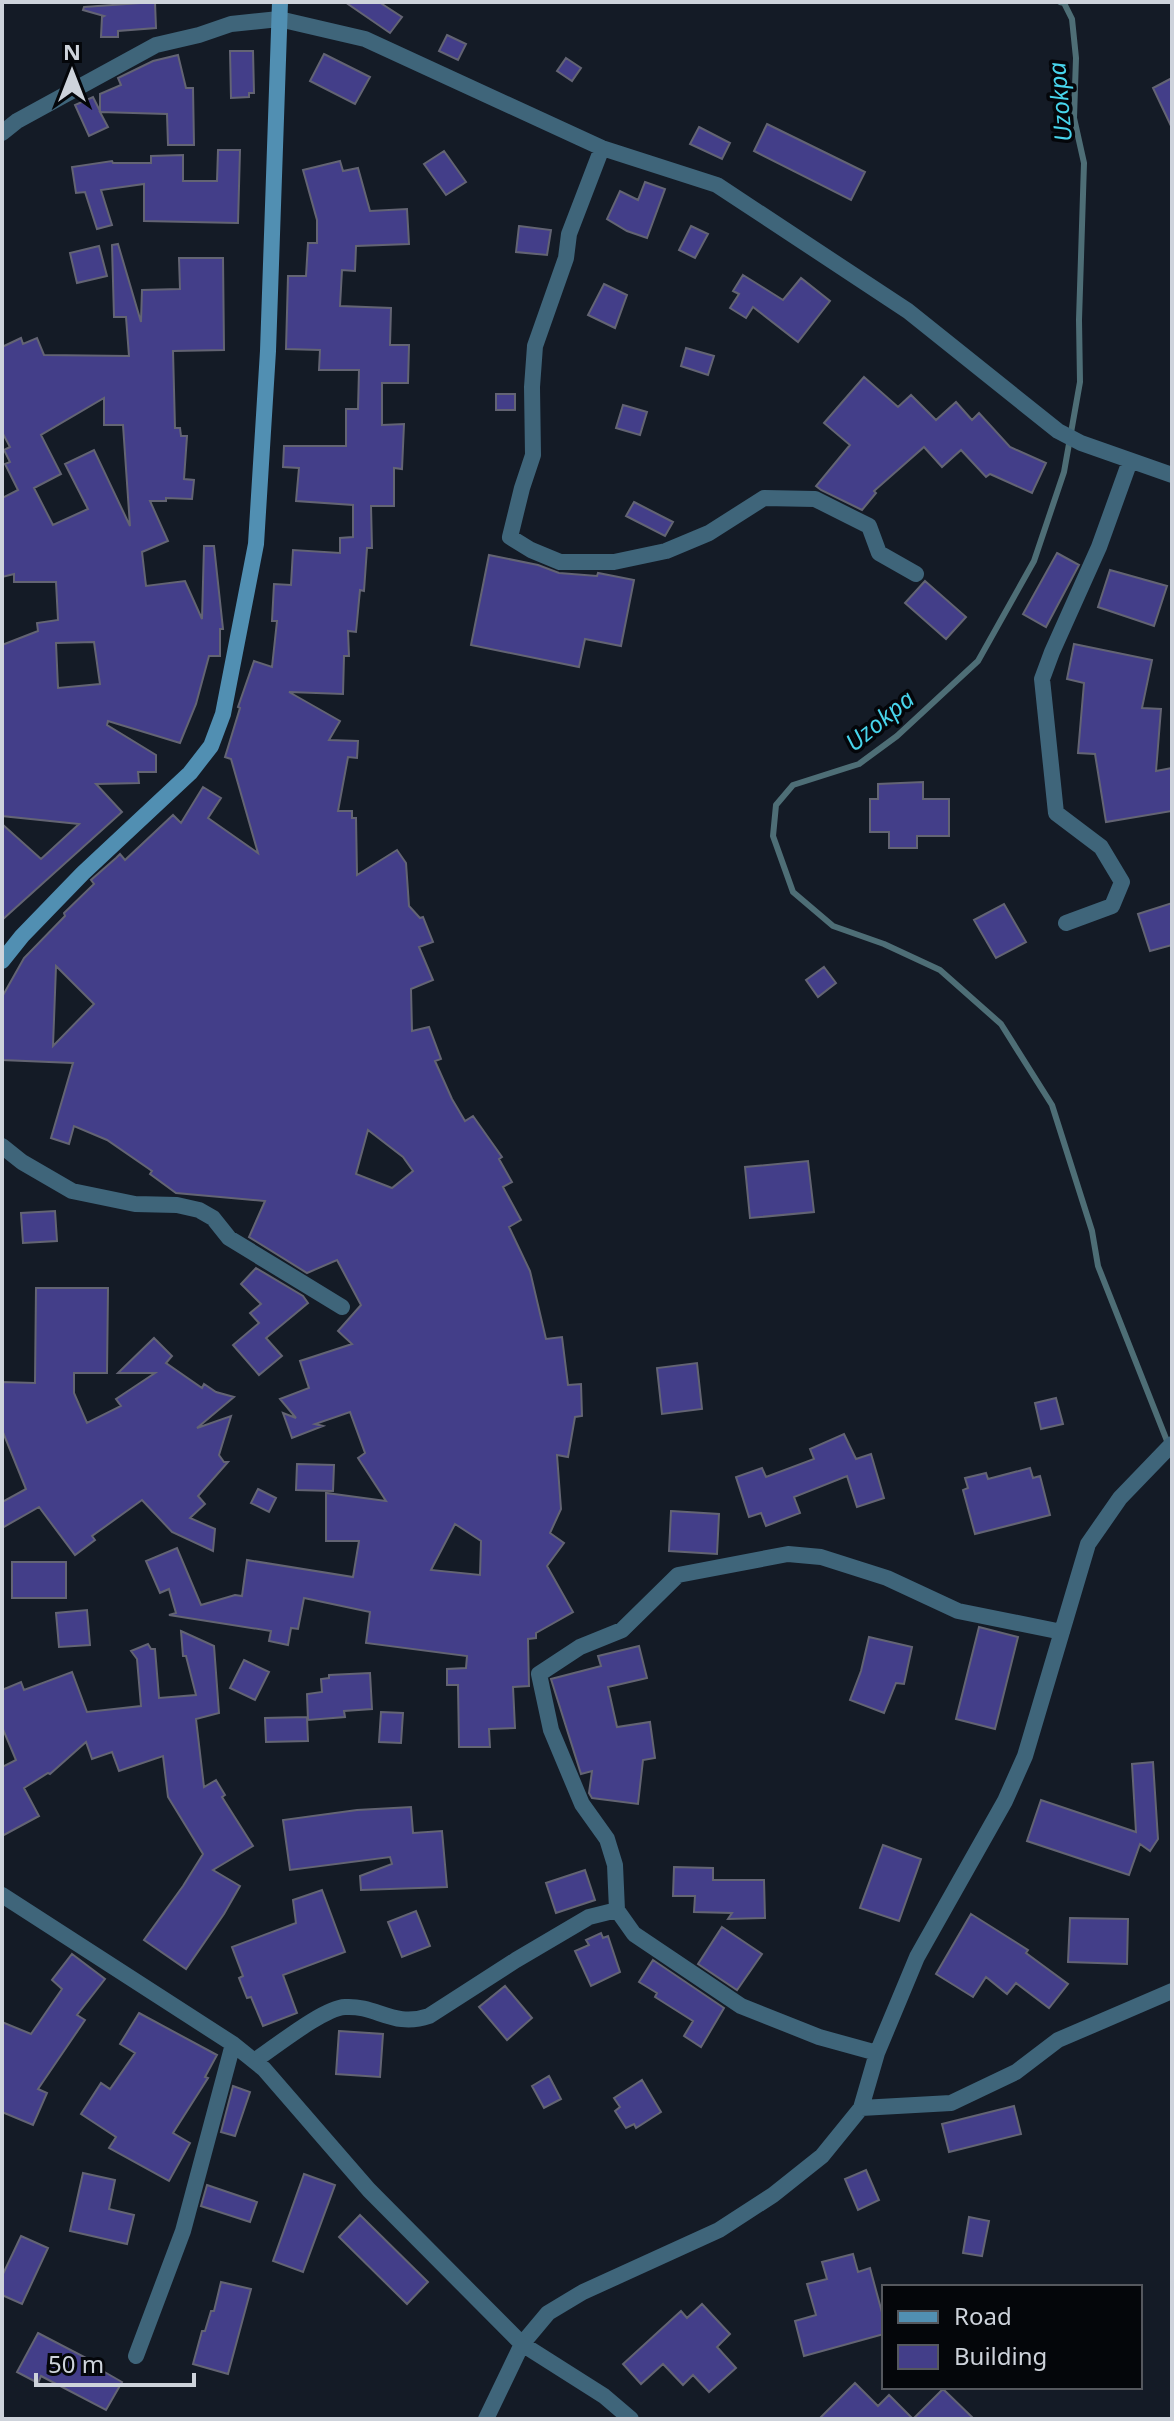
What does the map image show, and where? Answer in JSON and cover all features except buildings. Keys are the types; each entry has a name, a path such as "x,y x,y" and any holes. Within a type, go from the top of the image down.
{"main road":[{"path":"2,961 83,873 190,773 211,746 223,714 256,544 268,351 280,10"}],"street":[{"path":"2,133 17,121 156,45 280,10 365,39 602,148 717,185 908,311 1058,431 1081,443 1172,475"},
{"path":"602,148 569,234 566,258 535,346 533,455 510,537 560,562 614,562 666,551 709,533 764,498 815,499 869,526 879,553 916,574"},
{"path":"1066,923 1112,906 1122,882 1101,847 1056,813 1042,679 1099,547 1130,461"},
{"path":"2,1146 22,1162 72,1191 135,1204 177,1205 199,1210 213,1218 229,1238 342,1307"},
{"path":"486,2419 522,2344 548,2313 583,2292 719,2230 773,2195 822,2156 861,2108 877,2053 917,1957 1005,1801 1025,1756 1088,1544 1120,1498 1172,1444"},
{"path":"877,2053 819,2037 741,2006 634,1934 617,1910 615,1865 607,1839 582,1804 551,1730 539,1674 580,1647 622,1630 678,1575 788,1554 821,1557 887,1578 958,1611 1062,1632"},
{"path":"2,1895 233,2044 264,2069 369,2190 522,2344 604,2396 631,2419"},
{"path":"254,2061 328,2012 342,2007 361,2008 390,2018 413,2021 429,2016 589,1917 617,1910"},
{"path":"861,2108 951,2103 1016,2072 1058,2040 1172,1991"},
{"path":"136,2356 183,2231 233,2044"}],"waterway":[{"name":"Uzokpa","path":"1060,2 1064,3 1072,19 1076,58 1074,118 1084,163 1080,382 1064,472 1034,561 978,661 897,736 859,764 793,785 776,805 773,836 793,892 833,926 884,944 940,970 1001,1024 1052,1105 1092,1231 1098,1266 1169,1446"}]}
